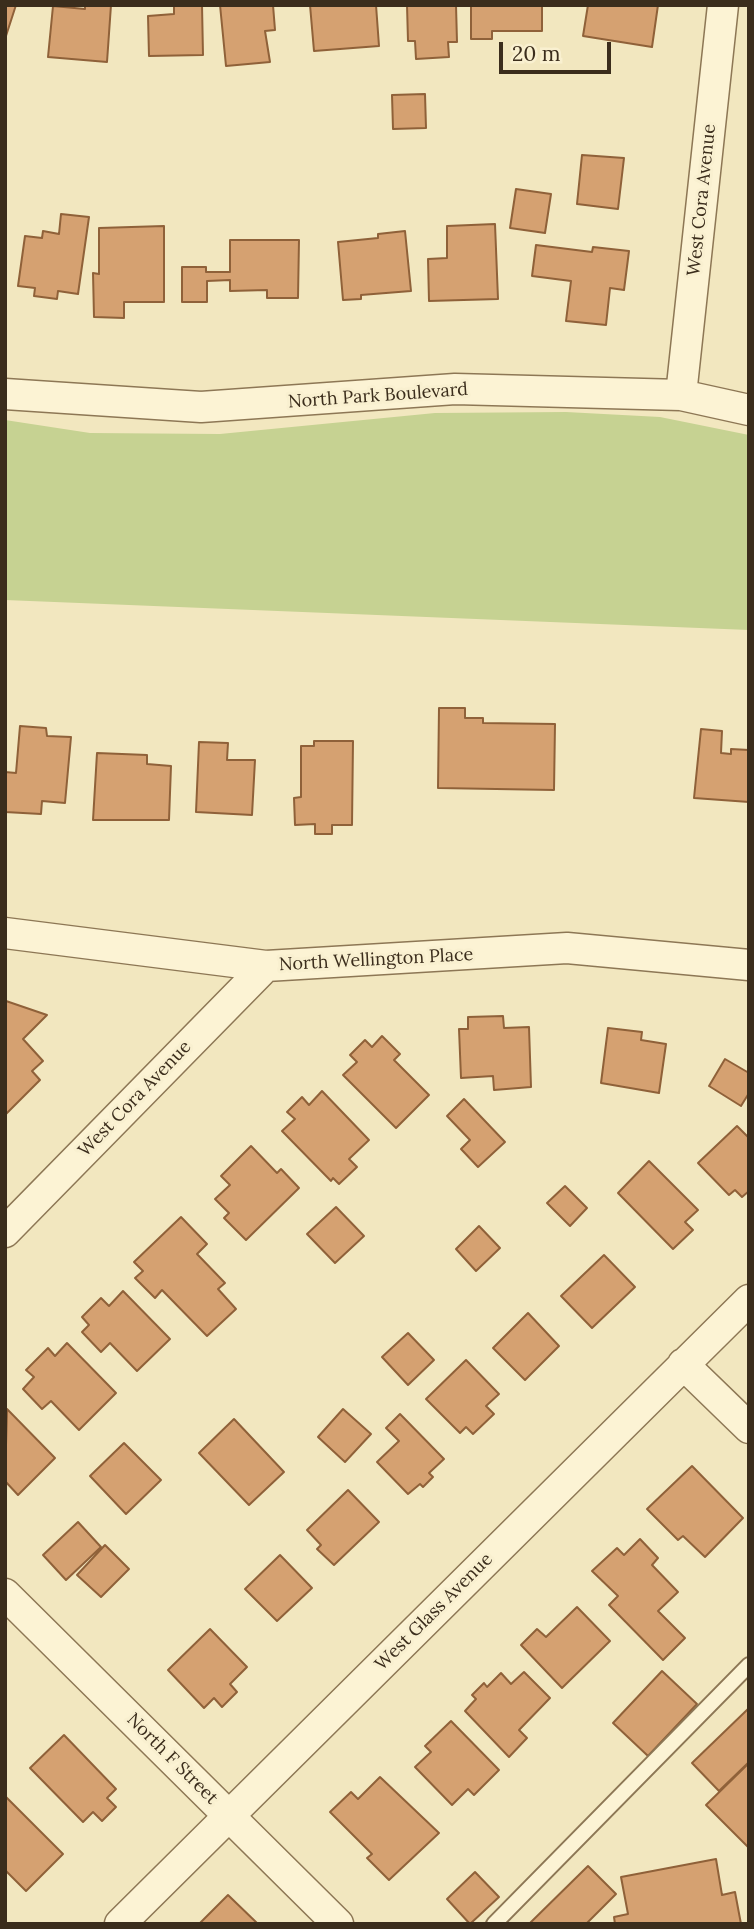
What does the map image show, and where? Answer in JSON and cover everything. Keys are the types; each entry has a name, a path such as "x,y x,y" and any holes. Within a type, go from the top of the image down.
{"street":[{"name":"West Cora Avenue","path":"681,395 723,5"},
{"name":"North Park Boulevard","path":"5,394 201,407 455,389 681,395 749,410"},
{"name":"North Wellington Place","path":"5,933 266,966 567,948 749,965"},
{"name":"West Cora Avenue","path":"5,1232 266,966"},
{"name":"West Glass Avenue","path":"120,1924 749,1300"},
{"path":"683,1364 749,1428"},
{"name":"North F Street","path":"5,1594 338,1924"}],"lane":[{"path":"494,1924 749,1665"}],"green space":[{"path":"566,412 660,417 749,435 749,630 5,600 5,420 90,433 220,434 435,413"}],"building":[{"path":"5,5 16,5 5,39"},
{"path":"85,5 111,5 107,62 48,57 53,6 85,9"},
{"path":"174,5 202,5 203,55 149,56 148,16 174,14"},
{"path":"220,5 273,5 275,30 265,31 270,62 226,66"},
{"path":"310,5 376,5 379,46 314,51"},
{"path":"407,5 456,5 457,42 448,42 449,57 416,59 415,41 408,41"},
{"path":"471,5 542,5 542,31 492,31 492,39 471,39"},
{"path":"588,5 658,5 652,47 583,36"},
{"path":"425,94 426,128 393,129 392,95"},
{"path":"582,155 624,158 618,209 577,204"},
{"path":"516,189 551,194 545,233 510,228"},
{"path":"61,214 89,217 78,294 58,291 57,299 34,296 35,288 18,286 25,236 42,238 43,231 59,234"},
{"path":"495,224 498,299 429,301 428,259 447,258 447,226"},
{"path":"164,226 164,302 124,302 124,318 94,317 93,273 99,274 99,228"},
{"path":"405,231 411,291 361,295 361,299 343,300 338,242 378,238 378,234"},
{"path":"230,240 299,240 298,298 267,298 267,290 230,291 230,280 207,281 207,302 182,302 182,267 206,267 206,272 230,272"},
{"path":"536,245 592,252 593,247 629,251 624,290 610,288 606,325 566,321 571,281 532,276"},
{"path":"439,708 465,708 465,718 483,718 483,723 555,724 554,790 438,788"},
{"path":"20,726 46,728 47,736 71,737 65,803 42,801 41,814 5,812 5,772 16,773"},
{"path":"701,729 722,731 721,753 731,754 731,749 749,750 749,802 694,798"},
{"path":"314,741 353,741 352,825 332,825 332,834 315,834 315,824 295,825 294,798 301,797 301,746 314,746"},
{"path":"199,742 228,743 227,760 255,760 252,815 196,812"},
{"path":"97,753 147,755 147,764 171,766 169,820 93,820"},
{"path":"6,1001 47,1015 23,1039 43,1061 32,1071 40,1080 5,1115"},
{"path":"503,1016 504,1028 529,1027 531,1087 494,1090 493,1076 461,1078 459,1029 468,1029 468,1017"},
{"path":"608,1028 642,1032 641,1040 666,1044 659,1093 601,1083"},
{"path":"382,1036 400,1054 394,1060 429,1095 396,1128 343,1075 357,1062 350,1055 365,1040 372,1047"},
{"path":"725,1059 749,1073 749,1093 741,1106 709,1086"},
{"path":"322,1091 369,1140 349,1159 357,1167 339,1184 333,1178 331,1181 282,1131 295,1119 287,1112 302,1097 309,1105"},
{"path":"464,1099 505,1142 478,1167 461,1149 470,1140 447,1116"},
{"path":"737,1126 749,1138 749,1191 742,1197 735,1190 729,1195 698,1163"},
{"path":"251,1146 277,1173 281,1169 299,1188 246,1240 224,1218 229,1213 215,1199 230,1185 221,1176"},
{"path":"649,1161 698,1210 685,1222 693,1230 673,1249 618,1193"},
{"path":"565,1186 587,1208 570,1226 547,1203"},
{"path":"336,1207 364,1236 335,1263 307,1234"},
{"path":"181,1217 207,1244 197,1254 225,1283 218,1289 236,1309 207,1336 162,1290 155,1298 135,1278 143,1271 134,1262"},
{"path":"479,1226 500,1248 476,1271 456,1249"},
{"path":"604,1255 635,1287 592,1328 561,1296"},
{"path":"123,1291 170,1339 137,1371 110,1343 101,1352 82,1332 89,1325 82,1317 101,1298 109,1306"},
{"path":"528,1313 559,1346 525,1380 493,1348"},
{"path":"408,1333 434,1360 408,1385 382,1357"},
{"path":"67,1343 116,1393 79,1430 51,1401 42,1409 23,1389 34,1377 26,1370 48,1348 55,1356"},
{"path":"466,1360 499,1394 486,1406 494,1414 473,1434 466,1427 460,1433 426,1399"},
{"path":"7,1409 55,1458 18,1495 5,1481"},
{"path":"343,1409 371,1434 345,1462 318,1437"},
{"path":"400,1414 444,1459 429,1473 433,1477 423,1487 420,1484 408,1494 377,1462 399,1441 386,1428"},
{"path":"234,1419 284,1472 249,1505 199,1453"},
{"path":"124,1443 161,1480 126,1514 90,1476"},
{"path":"692,1466 743,1518 705,1557 683,1536 678,1540 647,1509"},
{"path":"348,1490 379,1522 334,1565 317,1549 321,1545 307,1530"},
{"path":"78,1522 101,1547 66,1580 43,1555"},
{"path":"640,1539 658,1558 652,1565 678,1592 658,1611 685,1638 663,1660 609,1605 618,1596 592,1571 617,1548 624,1555"},
{"path":"105,1545 129,1569 101,1597 77,1575"},
{"path":"280,1555 312,1588 277,1621 245,1589"},
{"path":"577,1607 610,1641 562,1688 521,1645 537,1629 546,1637"},
{"path":"210,1629 247,1667 230,1684 237,1692 222,1707 214,1698 204,1708 168,1670"},
{"path":"662,1671 697,1704 648,1756 613,1723"},
{"path":"524,1672 550,1698 519,1730 527,1738 509,1757 465,1711 476,1699 472,1695 484,1683 487,1687 501,1673 511,1684"},
{"path":"749,1708 749,1762 719,1791 692,1763"},
{"path":"451,1721 499,1770 474,1795 468,1789 452,1805 415,1767 431,1752 425,1746"},
{"path":"64,1735 116,1789 107,1798 116,1807 102,1821 93,1812 83,1822 30,1768"},
{"path":"749,1763 749,1848 706,1805"},
{"path":"380,1777 439,1833 389,1880 367,1858 372,1854 330,1812 351,1792 358,1799"},
{"path":"5,1796 63,1854 26,1891 5,1870"},
{"path":"716,1859 722,1895 735,1892 741,1924 615,1924 614,1917 628,1914 621,1877"},
{"path":"588,1866 616,1894 586,1924 529,1924"},
{"path":"475,1872 499,1897 470,1924 447,1899"},
{"path":"228,1895 258,1924 199,1924"}]}
